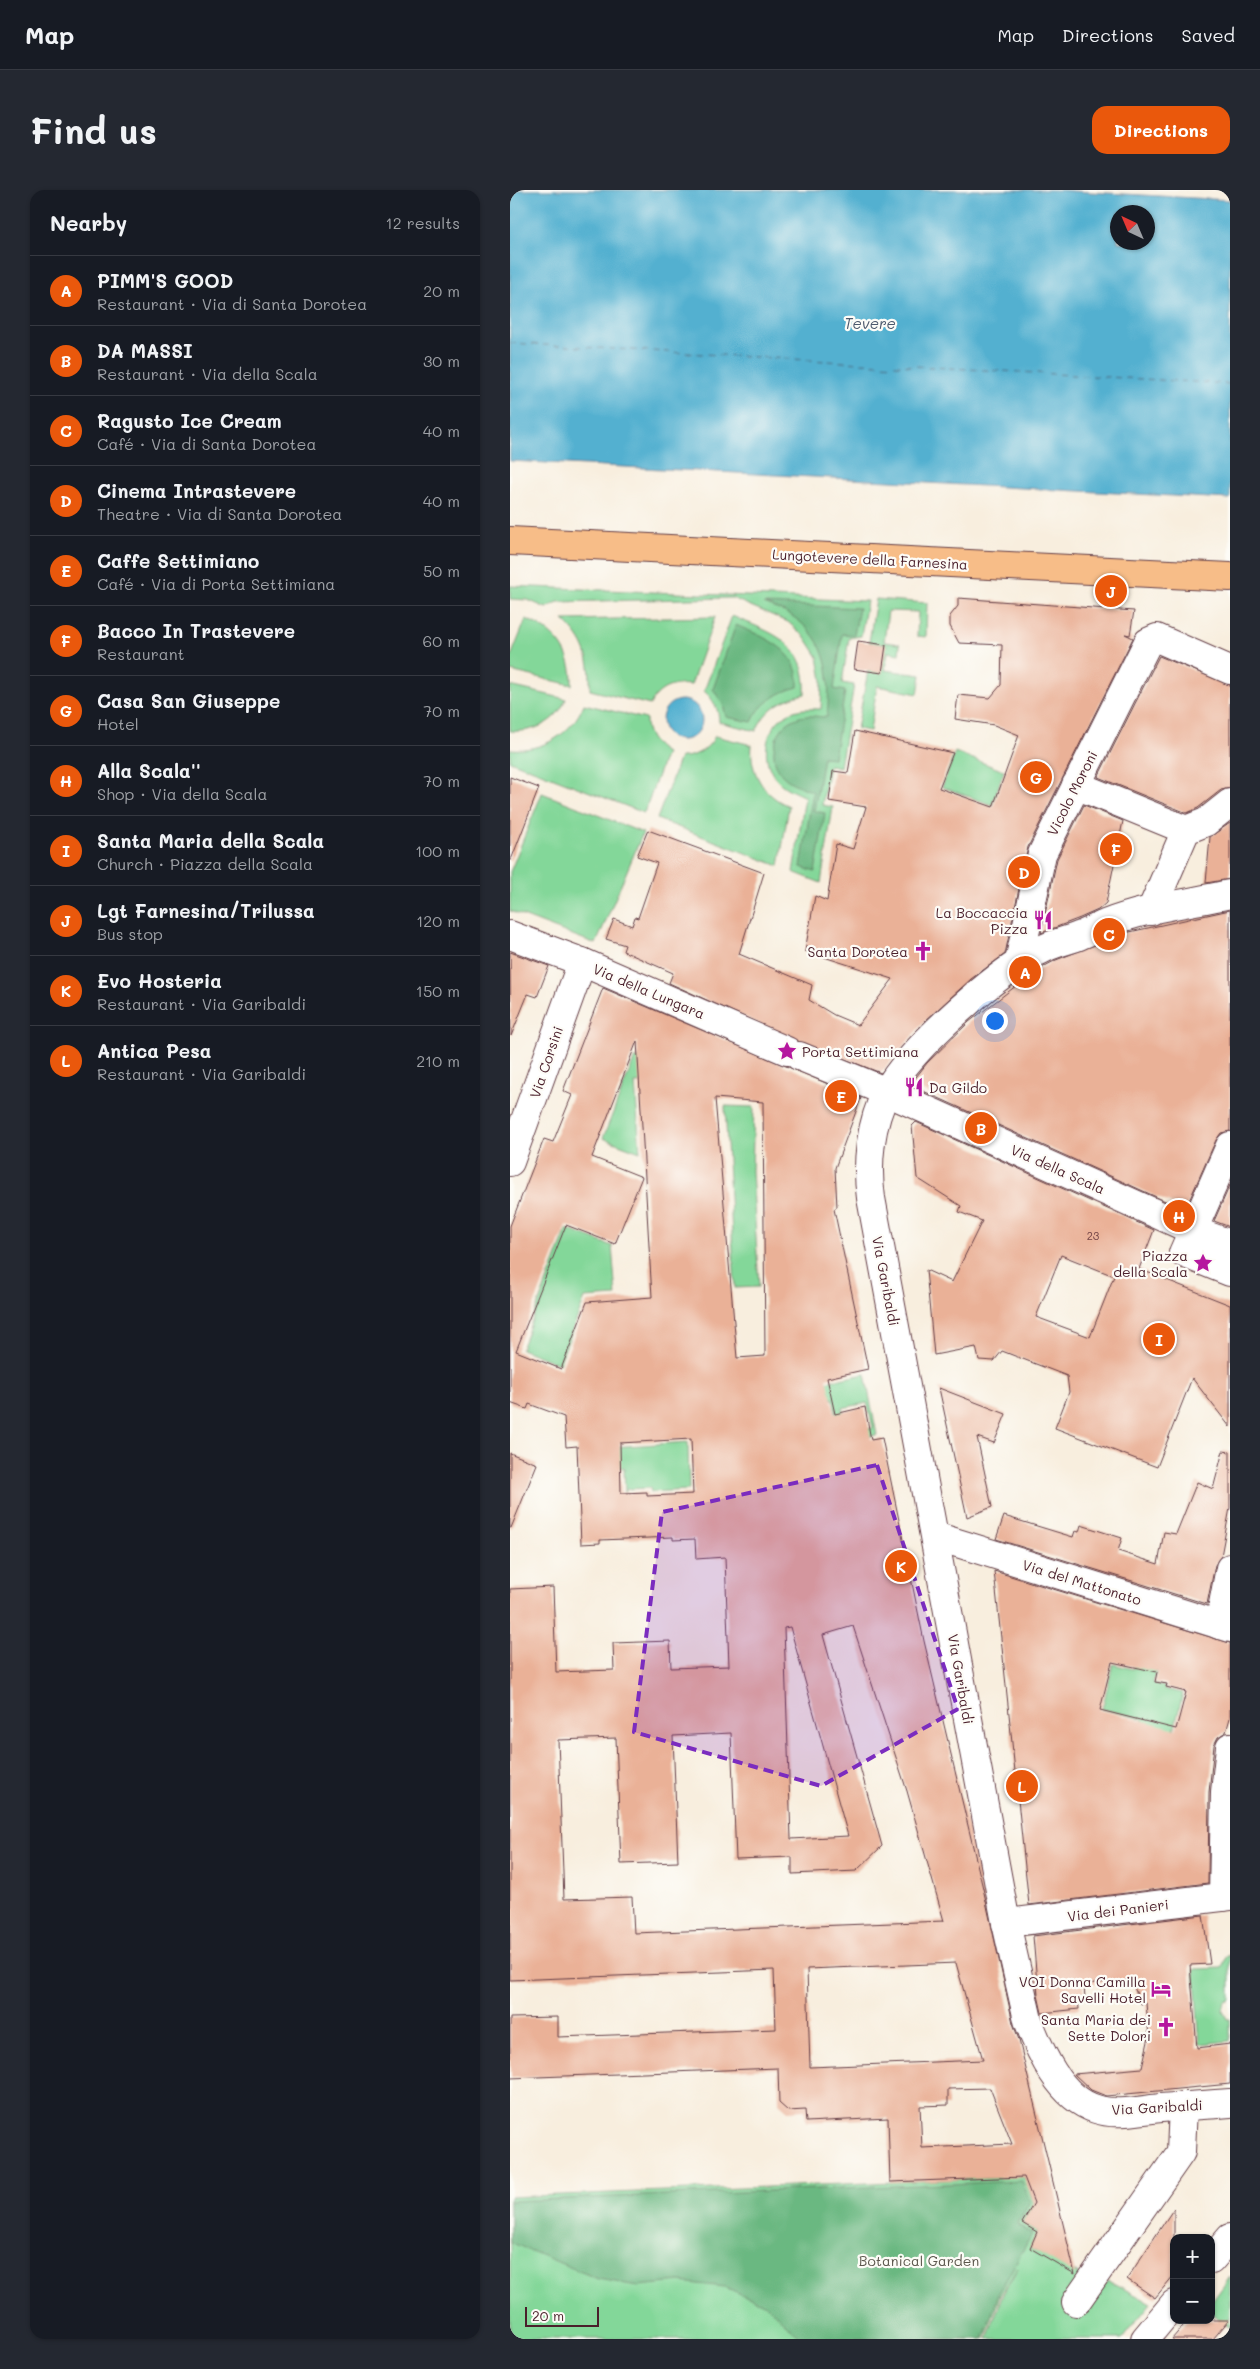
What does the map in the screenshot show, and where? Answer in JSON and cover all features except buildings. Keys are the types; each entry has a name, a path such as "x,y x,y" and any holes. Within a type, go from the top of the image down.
{"main road":[{"name":"Lungotevere della Farnesina","path":"510,541 1230,577"}],"street":[{"name":"Vicolo Moroni","path":"1020,962 1042,854 1148,642 1157,638 1230,670"},
{"path":"1076,785 1196,826"},
{"path":"1151,911 1196,826 1230,803"},
{"path":"887,1092 927,1042 986,987 1020,962 1046,948 1082,935 1105,923 1230,894"},
{"name":"Via della Lungara","path":"510,935 582,962 793,1054 887,1092"},
{"name":"Via Corsini","path":"510,1162 582,962"},
{"name":"Via della Scala","path":"887,1092 1192,1230 1230,1244"},
{"name":"Via Garibaldi","path":"887,1092 871,1141 869,1186 1006,1923 1028,2020 1042,2054 1072,2094 1096,2110 1125,2111 1230,2103"},
{"path":"1230,1146 1183,1253 1230,1272"},
{"name":"Via del Mattonato","path":"935,1536 1224,1627"},
{"path":"1224,1627 1230,1568"},
{"path":"1227,1897 1225,1792 1230,1747"},
{"name":"Via dei Panieri","path":"1006,1923 1227,1897"},
{"path":"1076,2302 1181,2152 1183,2106"},
{"path":"1215,2255 1230,2238"},
{"path":"1145,2339 1170,2309"}],"highlighted area":[{"path":"877,1465 958,1709 821,1786 634,1732 662,1512"}],"green space":[{"path":"510,586 867,601 861,636 849,638 842,683 854,685 840,767 829,765 822,805 833,807 821,883 793,872 805,797 786,787 776,779 770,770 766,750 771,731 784,716 797,710 821,709 822,680 818,657 805,637 788,622 732,598 558,602 546,608 528,600 510,599"},
{"path":"876,599 927,603 926,637 917,636 918,612 888,611 884,642 900,644 899,654 888,652 885,670 921,675 918,694 877,686 870,731 857,729 868,671 882,673 886,645 869,642"},
{"path":"764,604 859,608 854,635 842,634 834,689 845,691 834,758 823,757 814,811 825,813 815,872 801,867 813,792 783,776 778,769 774,752 778,735 789,722 804,716 827,717 828,674 821,648 805,626 789,614"},
{"path":"732,616 761,628 785,642 794,651 804,676 805,694 776,706 765,716 756,731 719,722 715,705 704,691"},
{"path":"715,617 691,685 678,685 667,688 657,694 650,705 590,690 588,660 582,643 563,620"},
{"path":"526,619 546,630 561,644 572,673 572,685 510,671 510,659"},
{"path":"736,625 769,640 779,647 793,663 797,674 798,687 770,699 755,715 752,722 726,717 723,704 713,689"},
{"path":"510,686 566,699 557,714 544,724 528,730 510,731"},
{"path":"584,704 646,719 651,739 666,753 644,813 510,761 510,749 534,747 555,739 572,724"},
{"path":"715,736 752,745 753,765 760,782 772,796 789,806 779,866 657,819 680,757 691,756 705,749"},
{"path":"955,752 1004,771 992,805 942,787"},
{"path":"542,793 643,833 596,944 510,911 510,872"},
{"path":"635,1057 688,1080 635,1083 640,1152 603,1138"},
{"path":"725,1106 754,1107 752,1171 759,1287 735,1288"},
{"path":"567,1229 612,1246 616,1296 585,1298 559,1364 521,1349"},
{"path":"865,1374 877,1435 867,1437 866,1429 873,1428 867,1403 842,1408 844,1415 837,1417 833,1398 804,1404 800,1387"},
{"path":"688,1442 689,1490 651,1492 650,1488 627,1489 625,1493 624,1468 582,1469 581,1449"},
{"path":"1134,1661 1157,1667 1153,1683 1165,1686 1164,1689 1183,1693 1170,1747 1139,1739 1143,1719 1102,1709 1113,1664 1133,1669"},
{"path":"1230,1955 1230,2000 1225,2002 1223,2011 1227,2019 1230,2019 1230,2041 1200,2044 1194,1969 1222,1968 1226,1957"},
{"name":"Botanical Garden","path":"1024,2177 1034,2203 1022,2223 1037,2232 1030,2248 1098,2284 1103,2285 1109,2281 1151,2303 1122,2339 987,2339 1003,2294 1018,2267 1001,2294 985,2339 510,2339 510,2197"},
{"name":"Botanical Garden","path":"1022,2181 1030,2202 1017,2224 1032,2234 999,2293 983,2339 802,2339 766,2305 725,2287 680,2282 638,2286 598,2279 510,2242 510,2201"},
{"path":"1230,2277 1230,2328 1215,2315 1215,2298"}],"water":[{"name":"Tevere","path":"510,190 1054,190 1230,200 1230,499 510,461"},
{"path":"682,700 696,706 702,720 696,734 682,740 668,734 662,720 668,706"}],"ferry route":[{"path":"510,343 1230,384"}],"place":[{"name":"Lgt Farnesina/Trilussa","path":"1111,591"},
{"name":"Casa San Giuseppe","path":"1036,777"},
{"name":"Bacco In Trastevere","path":"1116,849"},
{"name":"Cinema Intrastevere","path":"1024,872"},
{"name":"La Boccaccia Pizza","path":"1043,920"},
{"name":"Ragusto Ice Cream","path":"1109,934"},
{"name":"Santa Dorotea","path":"923,951"},
{"name":"PIMM'S GOOD","path":"1025,972"},
{"name":"Porta Settimiana","path":"787,1051"},
{"name":"Da Gildo","path":"914,1087"},
{"name":"Caffe Settimiano","path":"841,1096"},
{"name":"DA MASSI","path":"981,1128"},
{"name":"Alla Scala''","path":"1179,1216"},
{"name":"Piazza della Scala","path":"1203,1263"},
{"name":"Santa Maria della Scala","path":"1159,1339"},
{"name":"Evo Hosteria","path":"901,1566"},
{"name":"Antica Pesa","path":"1022,1786"},
{"name":"VOI Donna Camilla Savelli Hotel","path":"1161,1989"},
{"name":"Santa Maria dei Sette Dolori","path":"1166,2027"}]}
